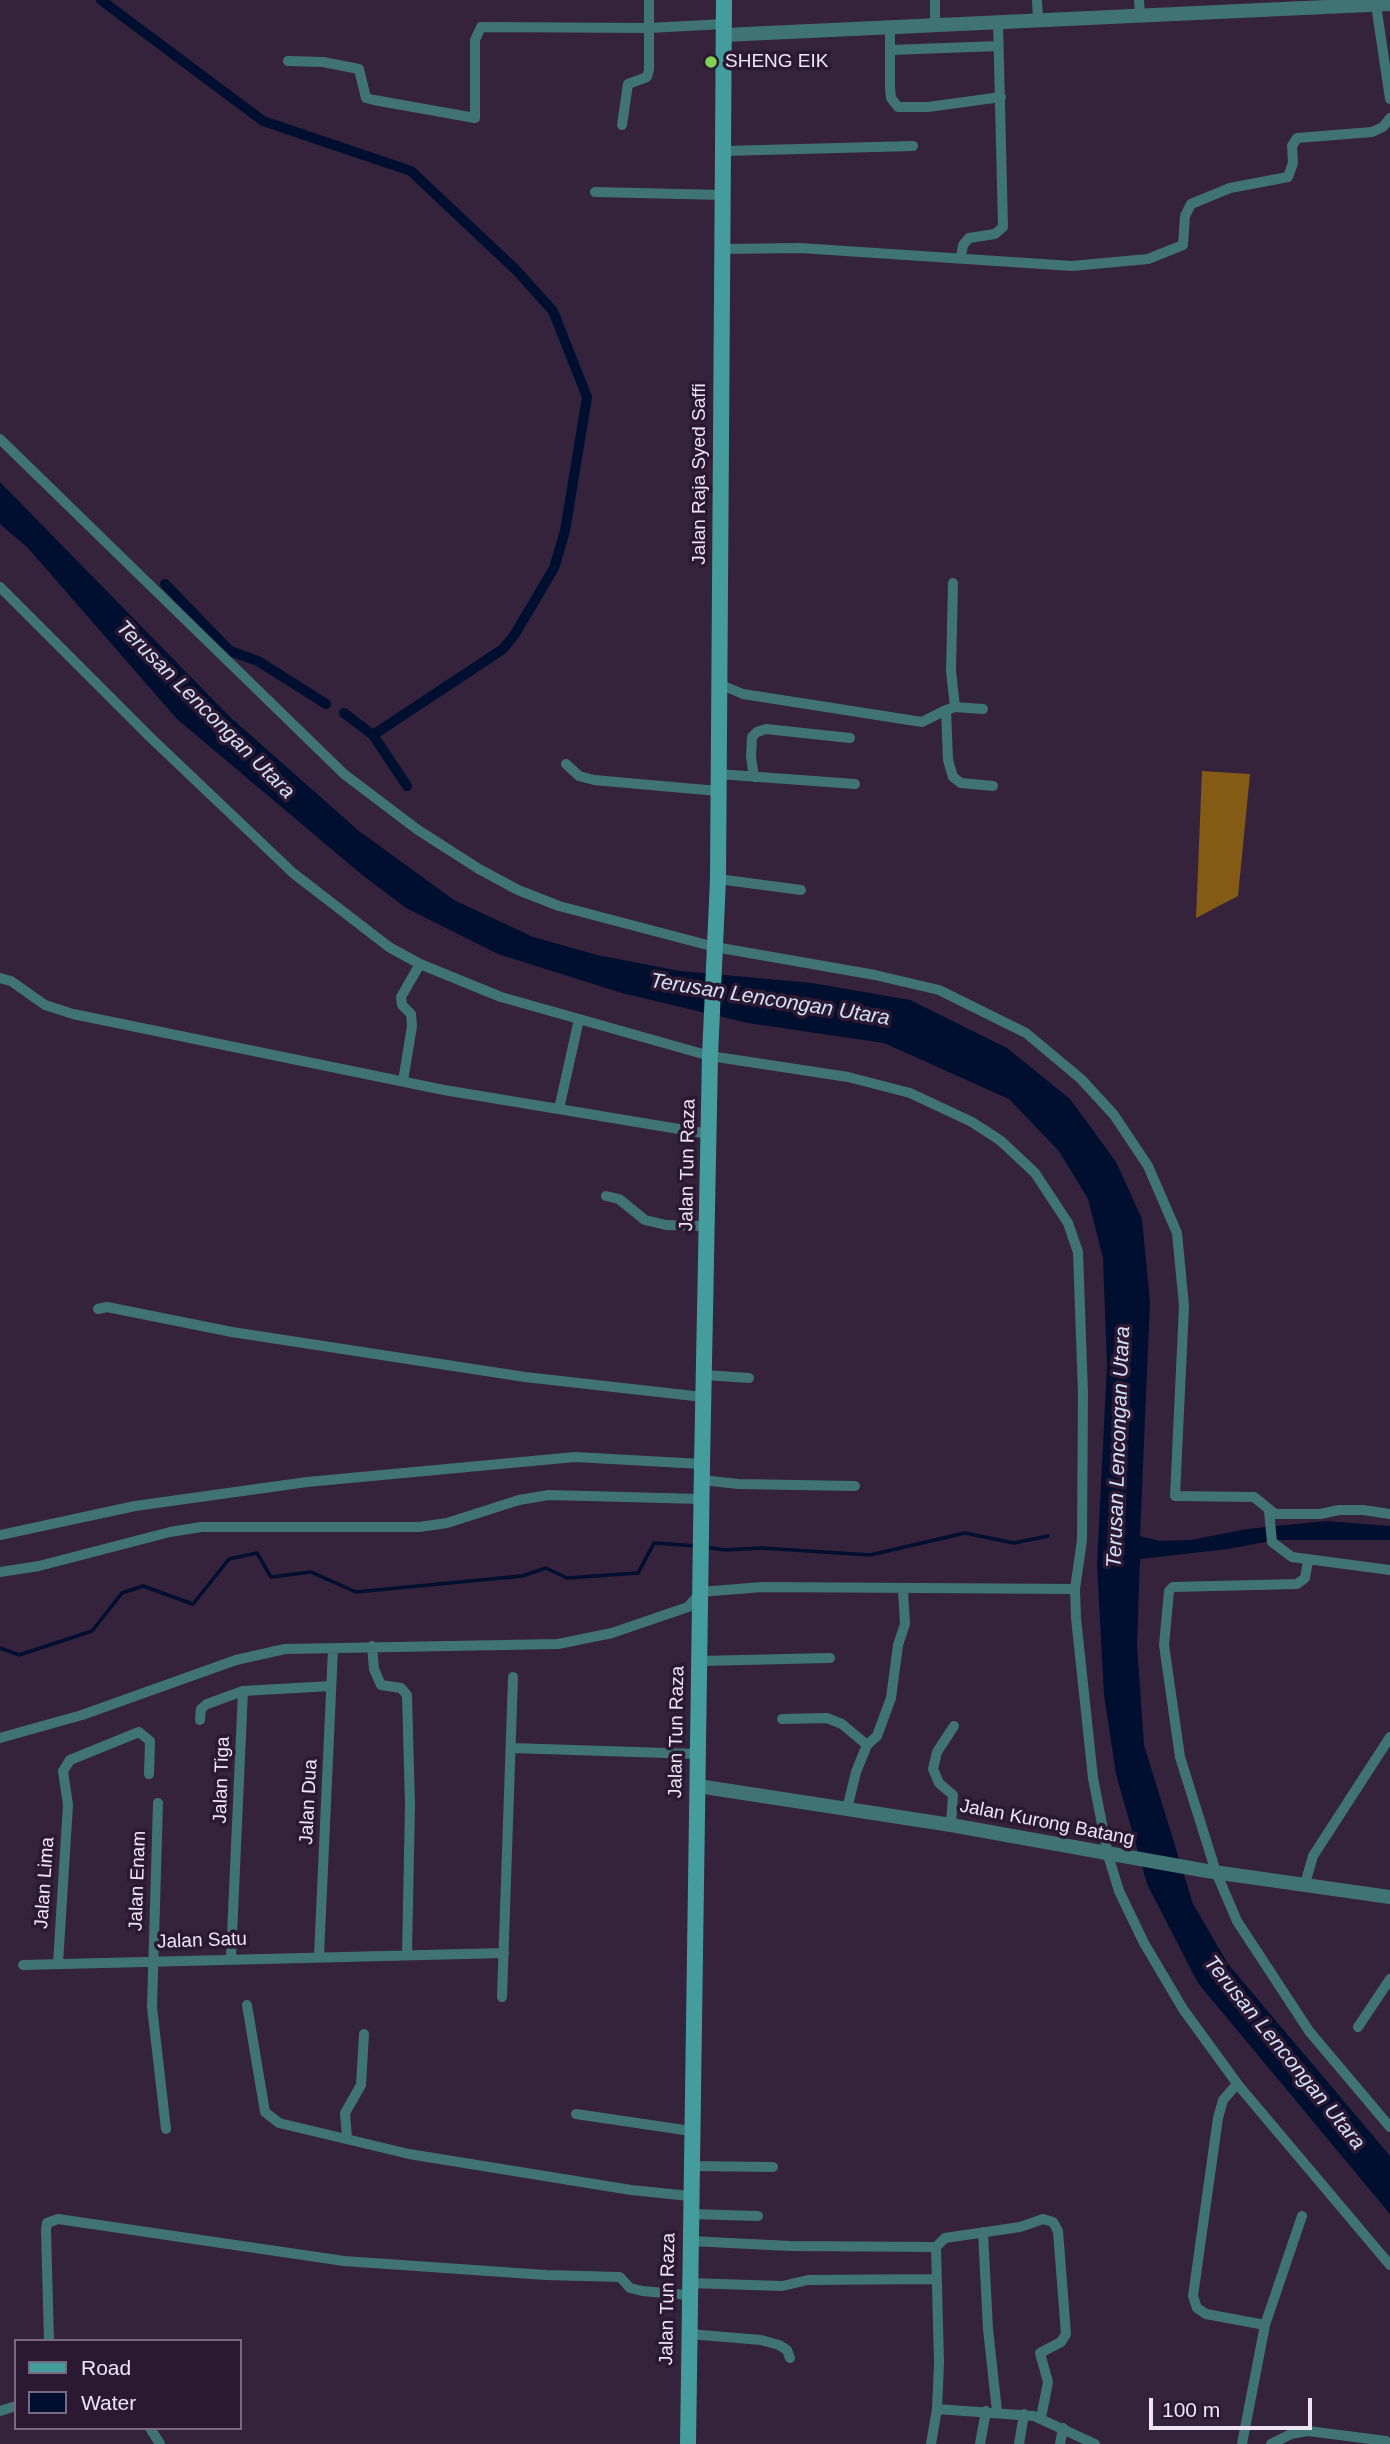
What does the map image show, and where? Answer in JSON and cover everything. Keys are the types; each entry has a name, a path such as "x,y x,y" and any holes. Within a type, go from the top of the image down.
{"main road":[{"name":"Jalan Raja Syed Saffi","path":"712,1021 718,879 724,0"},
{"name":"Jalan Tun Raza","path":"688,2444 701,1499 712,1021"}],"street":[{"path":"622,125 628,84 648,77 649,0"},
{"path":"935,0 936,25"},
{"path":"1037,0 1038,20"},
{"path":"1139,0 1140,16"},
{"path":"289,61 323,62 359,69 363,73 366,98 475,118 475,40 481,27 724,30 890,27 1140,16 1242,5 1383,4 1390,99"},
{"path":"961,257 963,245 969,238 995,234 1003,227 998,22"},
{"path":"890,27 891,98 898,107 929,107 1001,97"},
{"path":"891,50 998,46"},
{"path":"724,249 800,248 1072,266 1148,259 1184,246 1185,216 1191,204 1230,188 1288,177 1293,163 1292,146 1297,138 1372,132 1383,127 1390,118"},
{"path":"724,152 912,146"},
{"path":"595,192 724,195"},
{"path":"0,439 109,542 344,774 418,830 518,890 559,906 715,950 875,975 939,990 1026,1033 1081,1079 1114,1115 1148,1166 1177,1233 1184,1306 1173,1494 1178,1497 1215,1499 1254,1497 1269,1511 1305,1515 1363,1510 1390,1514"},
{"path":"953,583 948,760 953,777 961,783 993,786"},
{"path":"0,587 150,737 293,873 389,947 421,964 501,997 710,1056 848,1077 910,1093 957,1113 988,1132 1021,1158 1049,1191 1075,1239 1080,1268 1082,1540 1075,1589 1093,1778 1108,1855 1119,1891 1144,1943 1183,2009 1237,2084 1390,2265"},
{"path":"719,684 743,694 922,722 950,708 983,709"},
{"path":"754,778 752,737 757,732 766,729 850,738"},
{"path":"566,764 579,776 614,784 718,791"},
{"path":"718,774 855,784"},
{"path":"718,879 801,890"},
{"path":"403,1081 412,1026 411,1014 402,1005 401,996 421,964"},
{"path":"0,978 11,981 45,1005 73,1014 403,1081 709,1134"},
{"path":"559,1109 579,1019"},
{"path":"606,1196 619,1199 645,1220 666,1225 708,1226"},
{"path":"98,1309 107,1307 232,1332 511,1375 704,1397"},
{"path":"705,1375 749,1378"},
{"path":"0,1535 135,1506 307,1482 575,1457 702,1472 738,1484 855,1486"},
{"path":"0,1572 38,1566 170,1532 201,1527 419,1527 447,1523 519,1500 549,1495 701,1499"},
{"path":"1269,1511 1272,1542 1292,1557 1390,1570"},
{"path":"1308,1561 1305,1578 1297,1584 1175,1586 1169,1591 1164,1645 1180,1756 1212,1872 1237,1921 1309,2031 1390,2127"},
{"path":"0,1738 82,1716 236,1660 285,1649 558,1644 612,1633 688,1607 701,1592 762,1587 903,1591 1075,1589"},
{"path":"847,1809 858,1765 867,1745 877,1736 891,1698 898,1645 905,1624 903,1591"},
{"path":"372,1646 374,1669 381,1685 401,1688 407,1695 410,1804 407,1955"},
{"name":"Jalan Dua","path":"319,1956 333,1649"},
{"path":"699,1661 830,1658"},
{"path":"502,1997 513,1677"},
{"path":"200,1720 201,1709 207,1704 243,1691 331,1685"},
{"name":"Jalan Tiga","path":"231,1957 243,1691"},
{"path":"782,1719 827,1718 842,1724 867,1745"},
{"path":"951,1825 953,1796 939,1783 933,1769 937,1752 954,1726"},
{"name":"Jalan Lima","path":"58,1963 68,1805 63,1771 70,1760 139,1732 150,1741 149,1774"},
{"path":"1305,1884 1313,1856 1390,1737"},
{"path":"512,1748 697,1754"},
{"name":"Jalan Kurong Batang","path":"698,1786 951,1825 1136,1860 1390,1897"},
{"name":"Jalan Enam","path":"158,1803 152,2007 166,2129"},
{"name":"Jalan Satu","path":"23,1965 231,1957 504,1953"},
{"path":"1358,2027 1390,1979"},
{"path":"247,2005 265,2112 279,2123 347,2138 368,2147 631,2190 690,2196"},
{"path":"347,2138 345,2113 361,2085 364,2034"},
{"path":"1237,2084 1223,2100 1218,2118 1193,2297 1197,2308 1206,2314 1265,2325"},
{"path":"576,2113 691,2131"},
{"path":"690,2166 773,2167"},
{"path":"691,2214 758,2216"},
{"path":"1242,2444 1265,2325 1302,2217"},
{"path":"49,2339 46,2230 47,2223 58,2219 344,2261 546,2275 620,2277 630,2288 642,2291 782,2286 808,2280 935,2279"},
{"path":"931,2444 937,2409 936,2247 945,2238 1020,2227 1043,2219 1053,2222 1058,2231 1066,2334 1061,2342 1040,2353 1048,2382 1041,2418"},
{"path":"980,2444 992,2411 983,2232"},
{"path":"690,2241 790,2246 936,2247"},
{"path":"689,2334 779,2344 787,2350 790,2358"},
{"path":"937,2409 1024,2414 1041,2418 1095,2444"},
{"path":"1019,2444 1024,2414"},
{"path":"1060,2444 1063,2428"},
{"path":"1271,2444 1291,2434 1308,2431 1386,2441"}],"shaded area":[{"path":"1202,771 1250,774 1238,896 1196,918"}],"water":[{"name":"Terusan Lencongan Utara","path":"0,482 230,717 359,831 454,900 533,937 597,955 680,971 812,983 910,1000 1007,1048 1070,1099 1116,1162 1142,1219 1150,1302 1140,1536 1159,1541 1191,1540 1247,1529 1326,1521 1390,1526 1390,1540 1275,1540 1228,1549 1140,1559 1137,1645 1144,1745 1193,1904 1228,1964 1390,2156 1390,2214 1198,1983 1147,1884 1116,1774 1104,1695 1097,1565 1107,1365 1103,1258 1088,1199 1059,1151 1009,1099 884,1043 748,1023 622,993 498,954 406,908 361,874 177,719 28,548 0,524"}],"waterway":[{"path":"101,0 263,121 411,171 517,271 553,311 587,397 565,531 554,568 515,634 503,649 373,735 344,713"},
{"path":"165,584 230,651 258,661 326,704"},
{"path":"373,735 407,786"},
{"path":"704,1547 870,1555 965,1533 1014,1543 1048,1536"},
{"path":"0,1648 19,1655 92,1631 122,1593 143,1586 193,1604 229,1559 257,1553 271,1577 311,1572 356,1592 522,1576 546,1568 567,1578 638,1573 654,1543 697,1546"}],"place":[{"name":"SHENG EIK","path":"711,62"}]}
